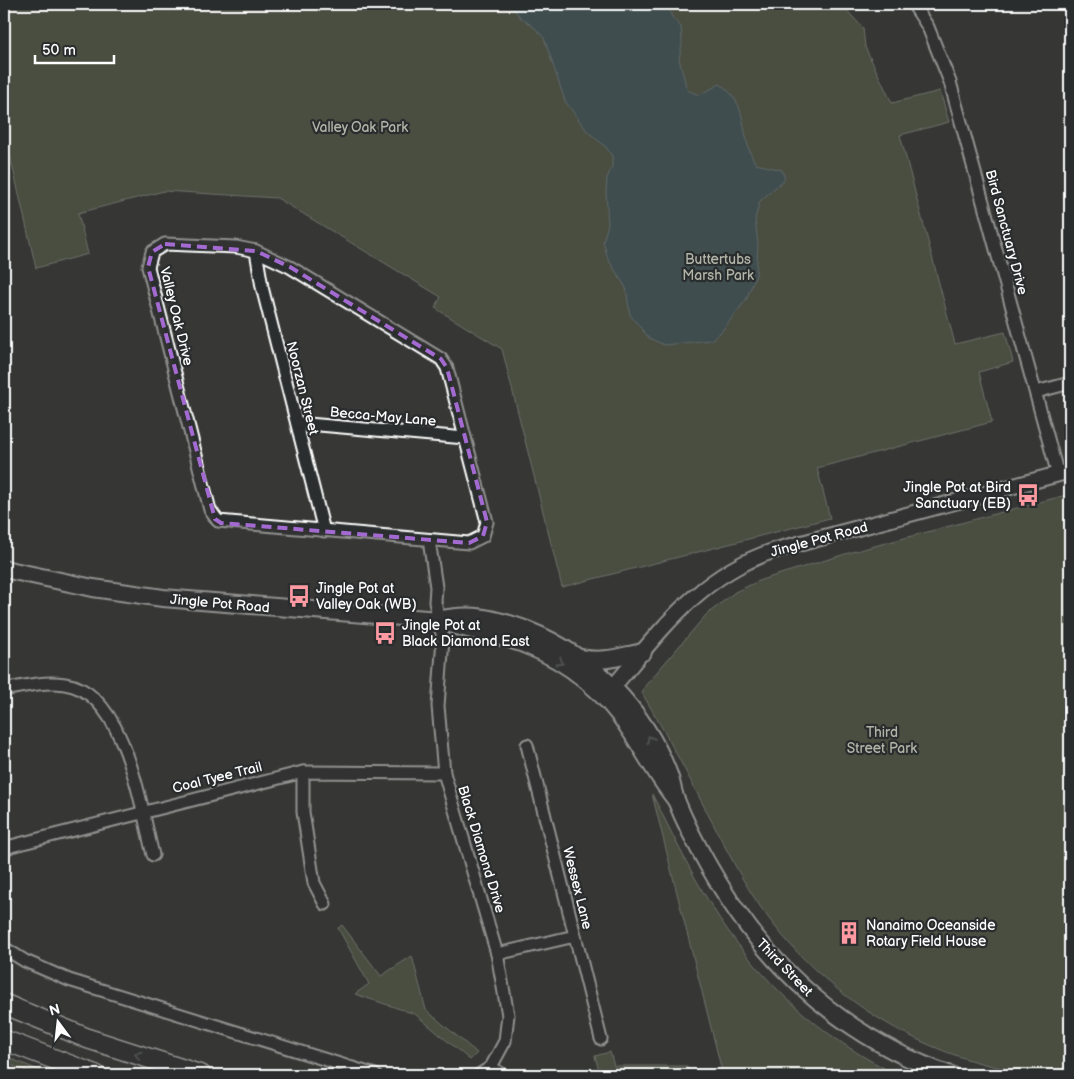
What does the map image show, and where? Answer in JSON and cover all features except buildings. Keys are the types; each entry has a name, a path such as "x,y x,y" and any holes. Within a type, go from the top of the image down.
{"highway":[{"path":"4,1004 89,1039 201,1075"},
{"path":"4,1040 96,1075"}],"main road":[{"name":"Jingle Pot Road","path":"4,570 93,588 163,598 439,620 459,628 500,636 536,649 608,692"},
{"name":"Jingle Pot Road","path":"439,620 460,615 499,621 534,633 579,658 608,692"},
{"path":"579,658 593,661 610,660 643,652"},
{"name":"Third Street","path":"608,692 659,779 676,800 737,912 760,942 816,1000 858,1030 904,1056 951,1075"}],"street":[{"name":"Bird Sanctuary Drive","path":"913,4 928,27 950,82 1036,392 1064,473"},
{"name":"Valley Oak Drive","path":"165,244 236,247 256,251 290,267 441,359 447,368 465,438 487,522 483,536 469,543 221,522 212,514 148,267 152,252 165,244"},
{"name":"Noorzan Street","path":"256,251 262,287 324,531"},
{"path":"1036,392 1070,383"},
{"name":"Becca-May Lane","path":"297,423 465,438"},
{"name":"Jingle Pot Road","path":"608,692 705,586 744,561 776,550 1064,473"},
{"path":"429,540 439,620"},
{"name":"Black Diamond Drive","path":"439,620 443,639 438,706 444,773 497,954 508,1015 504,1041 491,1068"},
{"path":"4,690 39,684 66,684 85,692 104,707 129,756 153,855"},
{"name":"Wessex Lane","path":"527,745 601,1039"},
{"path":"303,772 303,812 314,883 325,904"},
{"name":"Coal Tyee Trail","path":"4,850 10,846 142,811 303,772 444,773"},
{"path":"497,954 575,936"},
{"path":"4,948 25,961 69,980 375,1075"},
{"path":"479,1075 491,1068 503,1075"}],"highlighted area":[{"path":"165,244 256,251 290,267 441,359 447,368 487,522 483,536 469,543 221,523 215,519 148,267 152,252"}],"green space":[{"name":"Buttertubs Marsh Park","path":"4,4 841,4 863,28 865,47 892,103 940,91 949,122 900,135 955,344 1005,332 1013,362 979,372 992,422 817,468 830,518 562,587 502,349 435,308 441,297 277,198 164,191 78,213 88,254 36,268 9,151 4,148"},
{"name":"Third Street Park","path":"1070,494 1070,1075 1025,1072 981,1063 938,1048 896,1029 858,1004 822,976 790,944 755,898 735,865 678,756 642,693 645,686 706,615 735,592 761,580 852,552"},
{"path":"652,794 711,905 748,957 769,981 792,1004 842,1043 898,1075 723,1075"},
{"path":"342,925 381,976 412,956 426,1010 477,1053 470,1060 415,1014 355,994 369,984 338,928"},
{"path":"610,1052 614,1066 687,1066 690,1075 600,1075 595,1056"},
{"path":"4,1056 51,1075 33,1073 16,1067 4,1062"}],"water":[{"path":"510,4 667,4 672,17 681,27 682,44 679,59 687,90 699,95 720,84 737,102 741,112 747,143 756,164 782,170 785,179 760,201 755,219 758,244 756,275 746,300 721,332 711,340 664,345 649,338 630,315 626,288 608,259 603,242 608,224 606,192 607,178 612,167 612,156 606,147 587,131 565,101 544,38 536,29 520,17"}],"place":[{"name":"Jingle Pot at Bird Sanctuary (EB)","path":"1028,495"},
{"name":"Jingle Pot at Valley Oak (WB)","path":"299,596"},
{"name":"Jingle Pot at Black Diamond East","path":"385,633"},
{"name":"Nanaimo Oceanside Rotary Field House","path":"849,933"}],"park label":[{"name":"Valley Oak Park","path":"360,127"}]}
